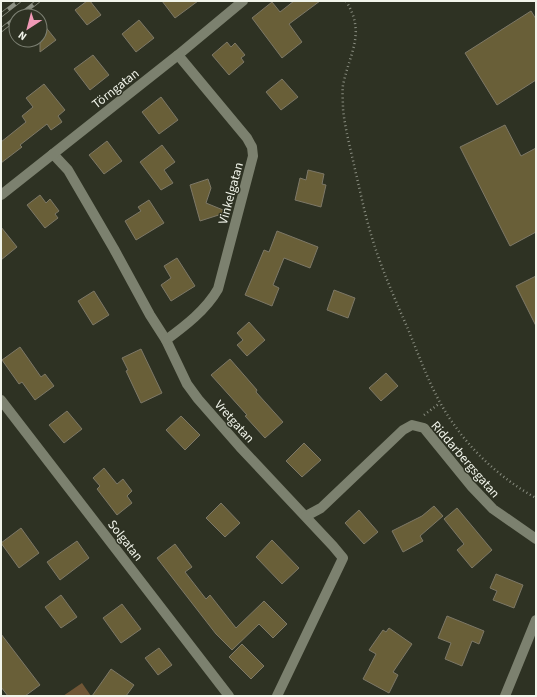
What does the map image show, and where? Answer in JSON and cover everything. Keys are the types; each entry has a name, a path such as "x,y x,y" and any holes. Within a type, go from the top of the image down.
{"street":[{"name":"Törngatan","path":"1,195 178,55 243,1"},
{"name":"Vinkelgatan","path":"166,340 183,327 213,299 218,289 253,156 252,147 247,138 178,55"},
{"name":"Vretgatan","path":"53,154 72,177 166,340 187,384 198,399 240,446 343,558 277,696"},
{"name":"Solgatan","path":"1,400 229,696"},
{"name":"Riddarbergsgatan","path":"306,516 321,508 403,430 412,425 424,428 472,488 493,509 536,539"},
{"path":"505,696 536,620"}],"path":[{"path":"346,1 352,10 355,19 356,34 343,86 343,111 370,231 380,259 429,382 440,404 455,427 487,462 510,482 536,498"}],"shaded area":[{"path":"82,683 91,696 63,696"}],"building":[{"path":"87,1 90,1 101,15 87,25 75,10"},
{"path":"162,1 198,1 175,18"},
{"path":"294,1 320,1 289,24 302,42 282,58 252,18 272,2 280,12"},
{"path":"531,11 536,19 536,80 497,105 465,53"},
{"path":"139,20 154,38 136,52 122,34"},
{"path":"48,30 56,40 48,46"},
{"path":"227,42 231,47 235,43 245,55 241,58 244,62 229,75 212,55"},
{"path":"40,48 45,48 40,52"},
{"path":"93,55 109,75 90,90 74,69"},
{"path":"282,79 298,97 281,110 266,92"},
{"path":"44,84 65,110 58,116 62,122 51,130 47,124 20,145 22,147 1,163 1,142 26,122 22,116 33,107 26,98"},
{"path":"161,97 178,120 159,134 142,112"},
{"path":"505,125 521,156 536,148 536,232 510,246 460,147"},
{"path":"107,141 122,161 104,174 89,155"},
{"path":"162,145 175,162 164,170 173,183 161,190 140,162"},
{"path":"308,170 324,174 322,184 326,185 321,207 295,200 300,178 306,180"},
{"path":"208,179 211,188 206,203 228,212 200,221 190,185"},
{"path":"40,195 46,203 50,199 59,211 55,214 58,218 45,228 27,205"},
{"path":"149,200 164,223 136,240 125,221 141,211 138,207"},
{"path":"1,227 17,247 1,260"},
{"path":"277,231 318,247 310,268 284,258 273,285 279,288 272,306 245,295 264,250 269,252"},
{"path":"177,258 195,286 171,301 161,285 171,278 164,266"},
{"path":"536,276 536,326 516,286"},
{"path":"334,290 355,298 348,318 327,310"},
{"path":"94,291 109,315 93,325 78,301"},
{"path":"249,322 265,340 247,356 237,345 243,340 237,333"},
{"path":"20,347 41,377 45,374 54,386 35,400 22,382 19,384 2,360"},
{"path":"141,349 162,393 141,403 126,371 128,370 122,358"},
{"path":"230,359 257,390 256,392 283,422 265,438 245,416 247,415 211,375"},
{"path":"386,373 398,386 381,401 369,388"},
{"path":"67,411 82,429 64,443 49,425"},
{"path":"181,416 200,435 185,450 166,430"},
{"path":"304,443 321,460 302,477 286,461"},
{"path":"104,468 117,484 123,479 132,491 127,496 132,503 117,515 97,489 100,486 93,478"},
{"path":"221,503 240,523 225,537 206,518"},
{"path":"434,506 443,516 420,536 423,541 403,552 392,531 422,516"},
{"path":"457,508 492,550 472,568 457,550 464,544 444,519"},
{"path":"359,510 378,532 364,544 345,523"},
{"path":"21,528 39,553 19,568 1,543"},
{"path":"272,540 299,568 282,584 256,557"},
{"path":"77,541 89,558 60,580 47,562"},
{"path":"175,544 192,567 185,572 206,599 210,595 236,628 264,601 287,624 273,638 259,624 232,650 216,634 157,558"},
{"path":"496,574 523,585 514,608 493,600 497,591 490,588"},
{"path":"61,595 77,617 61,628 45,607"},
{"path":"122,604 141,629 121,643 103,618"},
{"path":"447,616 484,631 479,644 472,641 462,666 445,659 451,643 438,638"},
{"path":"389,628 412,644 393,672 398,675 389,693 363,679 376,654 369,650 383,630 386,632"},
{"path":"1,634 40,685 25,696 8,696 1,687"},
{"path":"242,644 264,666 251,679 229,657"},
{"path":"159,648 172,665 158,675 145,658"},
{"path":"111,669 134,685 126,696 92,696"}],"railway":[{"path":"1,15 19,1"},
{"path":"29,8 38,1"},
{"path":"1,30 8,24"}]}
